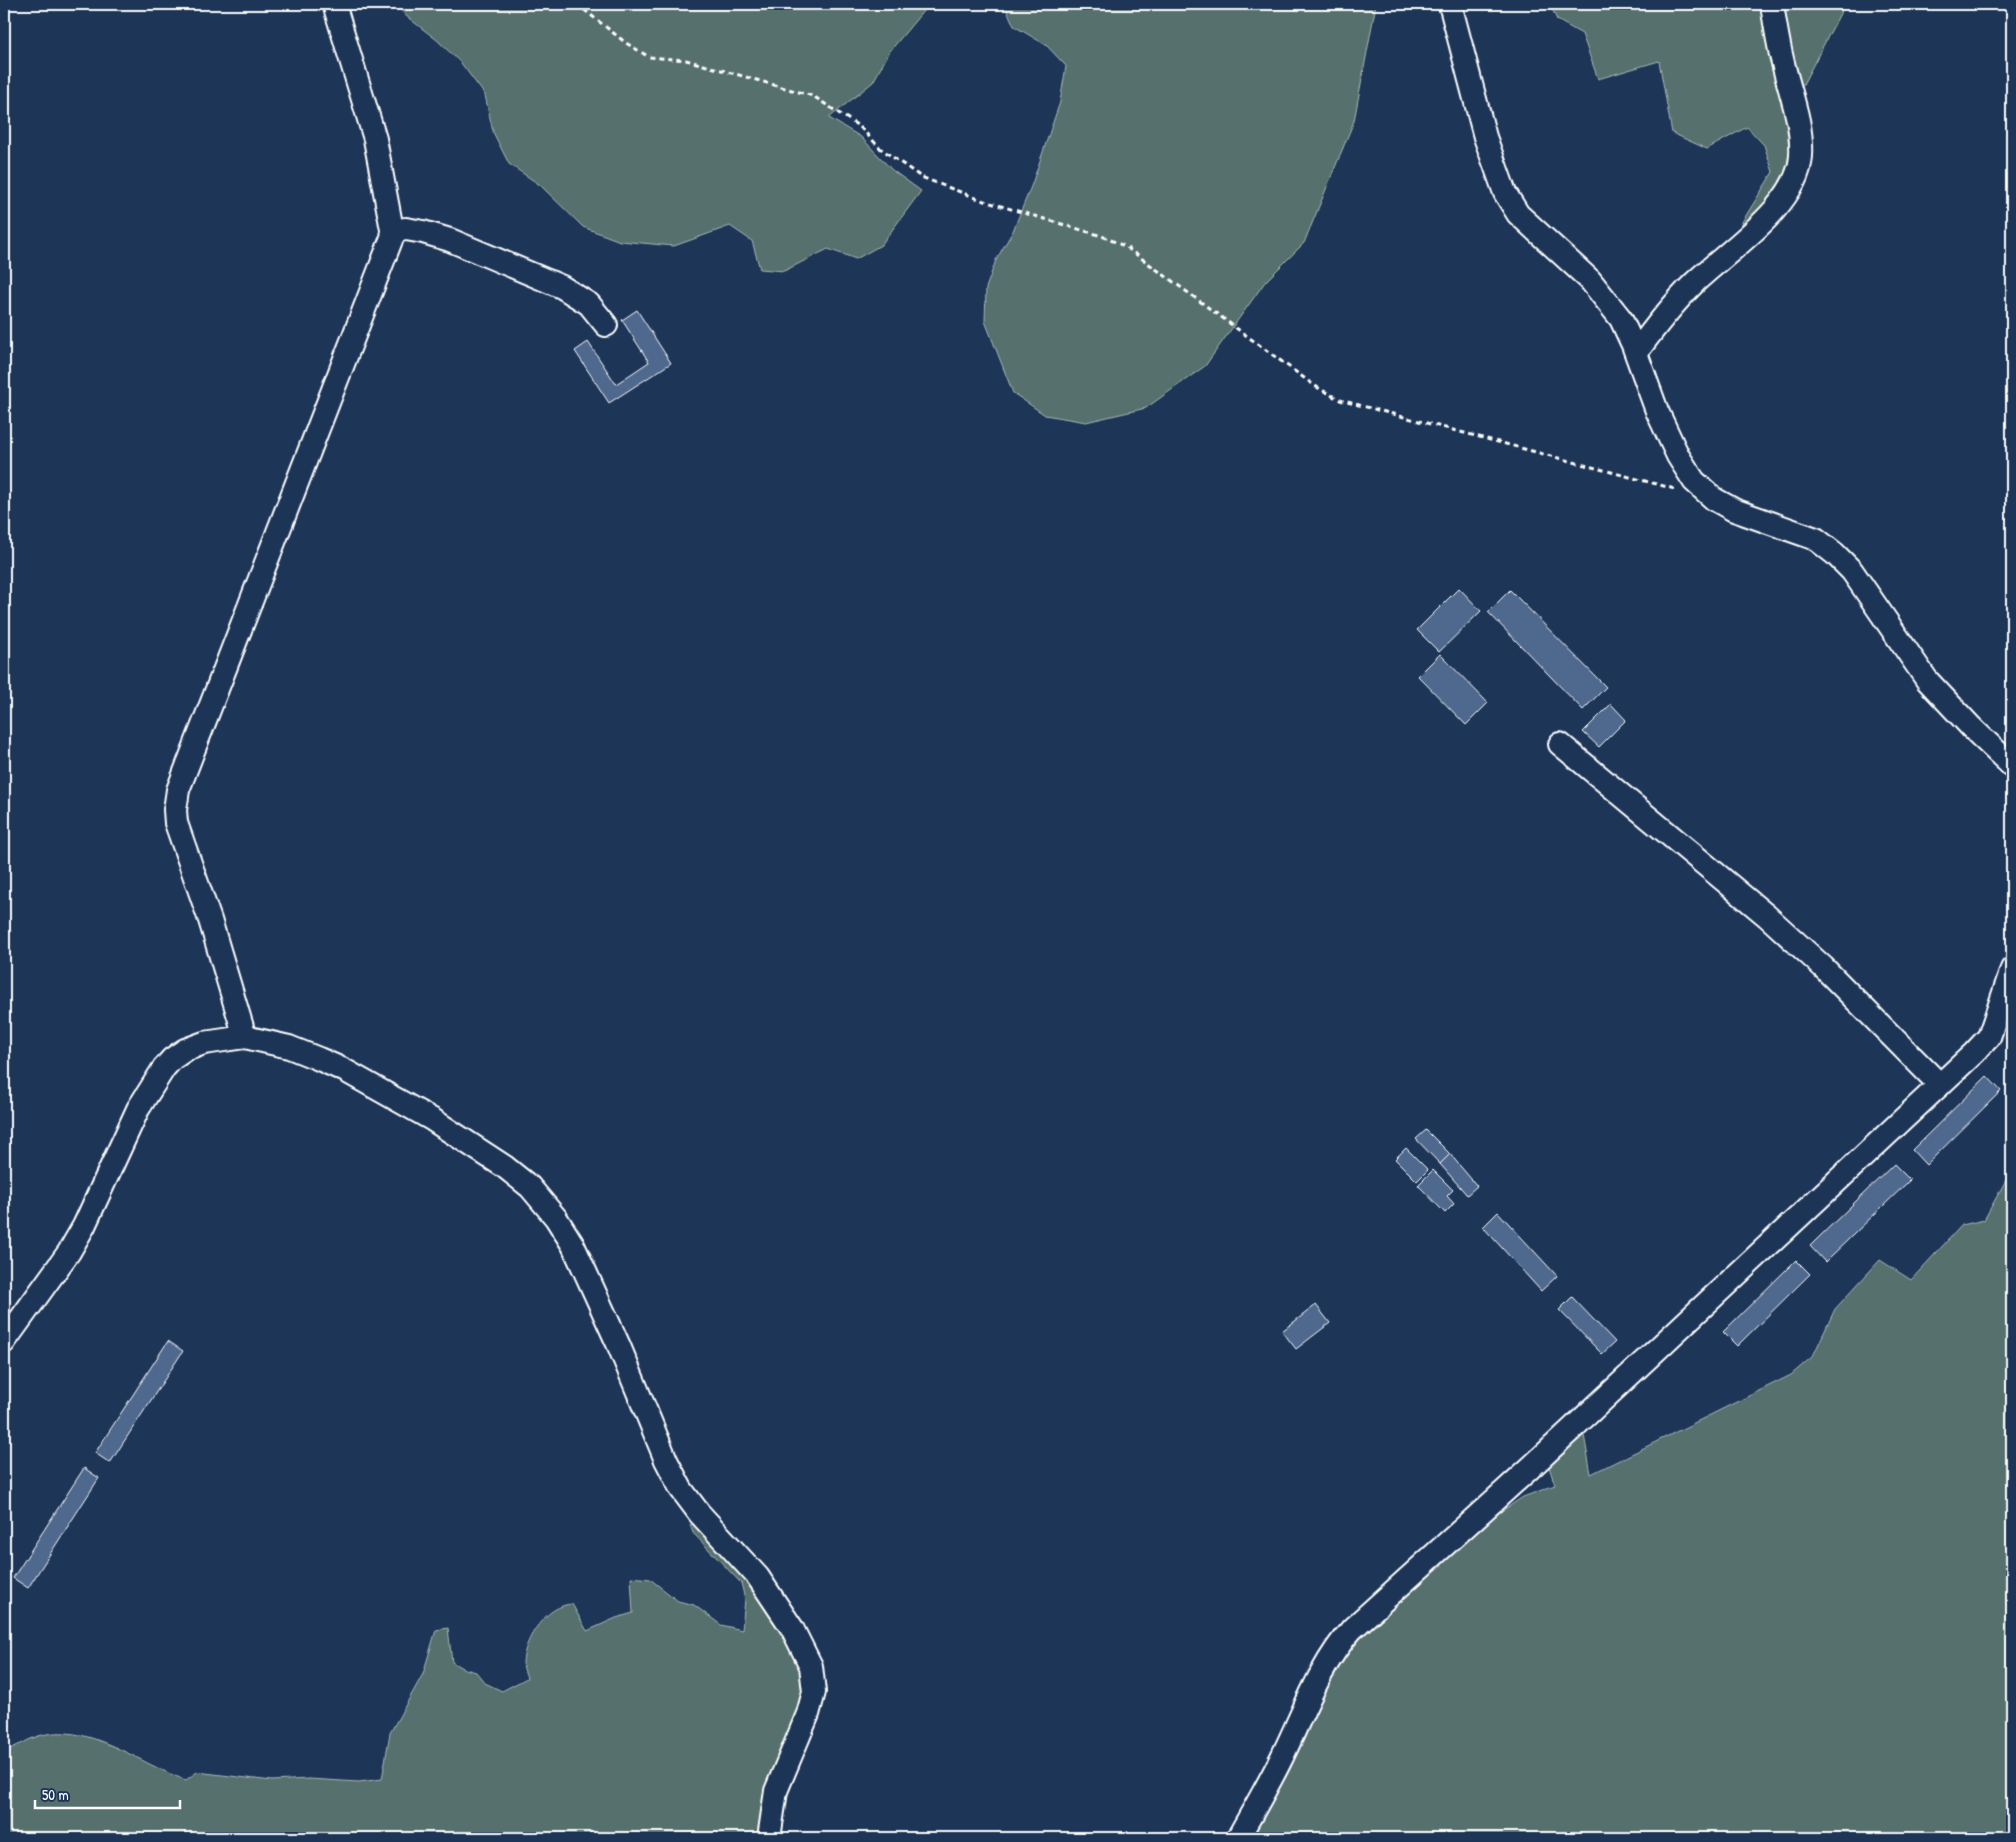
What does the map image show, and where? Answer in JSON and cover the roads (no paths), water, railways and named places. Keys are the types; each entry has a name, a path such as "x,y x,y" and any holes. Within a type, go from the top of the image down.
{"street":[{"path":"334,4 375,139 393,235"},
{"path":"1450,4 1485,137 1505,193 1518,214 1536,233 1590,280 1620,319 1636,353 1657,411 1678,456 1694,481 1714,500 1734,510 1816,539 1835,554 1852,572 1927,680 2012,766"},
{"path":"1636,353 1658,323 1694,283 1774,211 1794,182 1802,157 1798,119 1783,63 1772,4"},
{"path":"245,1037 210,920 176,823 175,810 178,790 393,235 399,230 406,229 450,240 562,287 589,304 606,325"},
{"path":"1560,744 1767,916 1823,967 1940,1085"},
{"path":"1238,1838 1282,1758 1323,1666 1335,1647 1352,1629 1543,1456 1989,1037 2012,969"},
{"path":"4,1342 69,1252 84,1226 138,1109 164,1068 172,1058 185,1050 204,1043 245,1037 289,1047 344,1070 433,1120 505,1167 530,1187 556,1218 577,1253 619,1346 666,1460 681,1489 698,1513 758,1577 792,1628 811,1666 814,1692 808,1714 776,1791 769,1838"}]}
